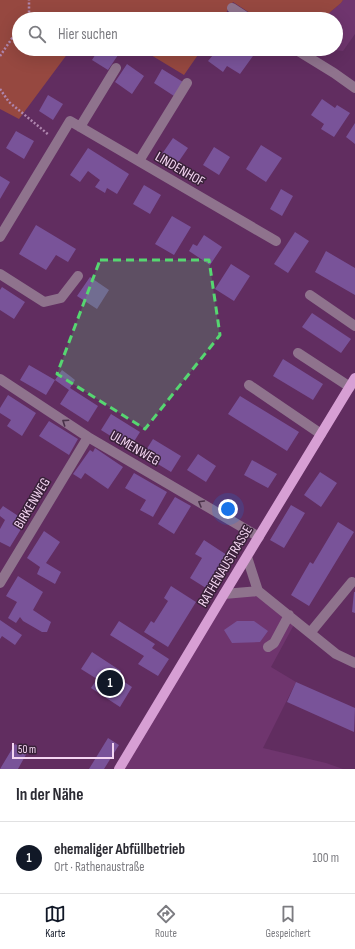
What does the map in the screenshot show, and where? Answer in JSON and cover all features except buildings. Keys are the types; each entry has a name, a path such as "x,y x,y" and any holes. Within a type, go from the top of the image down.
{"main road":[{"name":"RATHENAUSTRASSE","path":"120,769 352,383"}],"street":[{"path":"232,8 238,12"},
{"path":"306,56 355,88"},
{"path":"80,127 116,68"},
{"path":"139,161 187,83"},
{"name":"LINDENHOF","path":"57,143 70,121 276,241"},
{"path":"0,237 57,143"},
{"path":"0,274 44,302 61,298 78,276"},
{"path":"310,295 355,326"},
{"path":"298,353 352,383"},
{"name":"ULMENWEG","path":"0,379 88,437 259,537"},
{"path":"249,386 321,434"},
{"name":"BIRKENWEG","path":"0,583 88,437"},
{"path":"247,557 258,591 336,654 355,663"},
{"path":"310,633 352,582"},
{"path":"224,594 258,591"},
{"path":"268,646 274,643 288,615"}],"path":[{"path":"29,0 29,12"},
{"path":"0,56 12,38"},
{"path":"0,89 9,102 57,143"}],"highlighted area":[{"path":"100,260 209,260 220,335 145,429 57,374"}],"shaded area":[{"path":"0,0 343,0 330,12 248,12 233,2 227,12 12,12 12,56 66,56 19,119 0,109"},
{"path":"343,0 355,0 355,34 343,51 343,12 330,12"},
{"path":"153,56 197,56 184,75"},
{"path":"258,591 296,621 271,667 296,682 263,748 326,763 343,769 120,769 224,594"}],"place":[{"name":"ehemaliger Abfüllbetrieb","path":"110,683"}]}
